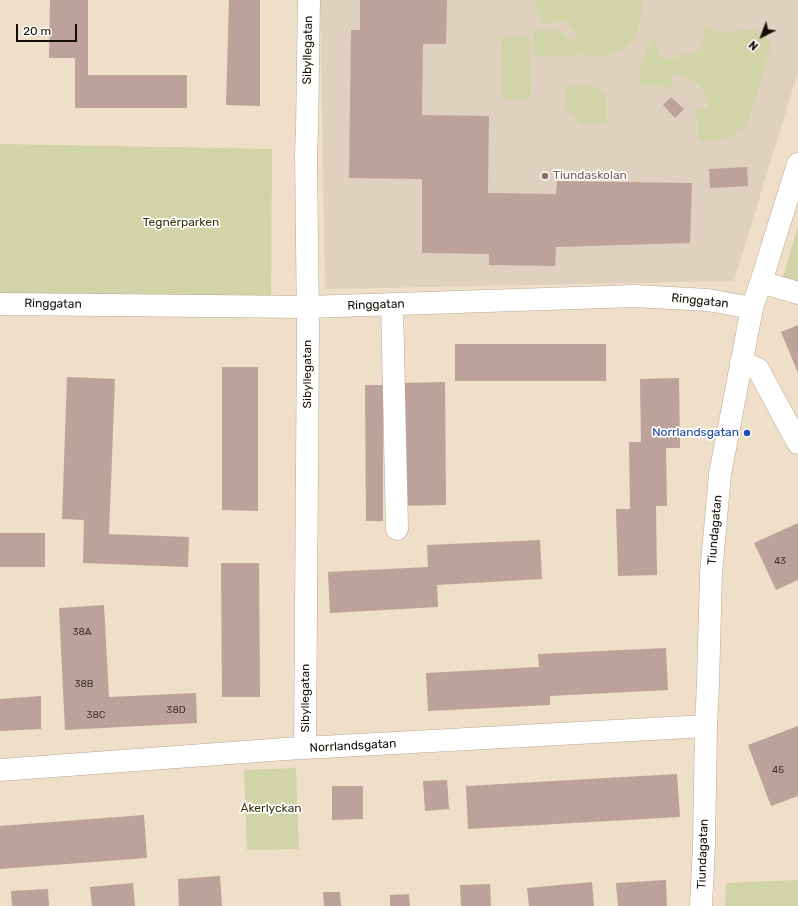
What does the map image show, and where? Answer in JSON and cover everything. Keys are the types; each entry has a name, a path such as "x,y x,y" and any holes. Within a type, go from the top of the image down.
{"street":[{"name":"Sibyllegatan","path":"305,748 308,307 306,152 308,129 309,0"},
{"name":"Tiundagatan","path":"701,906 712,574 720,474 752,308 793,201 798,164"},
{"path":"761,282 798,293"},
{"name":"Ringgatan","path":"0,304 308,307 635,296 708,300 752,308"},
{"path":"392,304 397,529"},
{"path":"741,362 758,369 798,443"},
{"name":"Norrlandsgatan","path":"0,770 305,748 706,726"}],"shaded area":[{"name":"Tiundaskolan","path":"320,0 798,0 798,72 734,281 325,289"}],"green space":[{"path":"535,0 643,0 638,31 634,39 628,45 613,54 593,57 585,56 580,52 576,55 535,57 532,30 561,31 573,42 579,39 572,27 565,21 543,24 536,8"},
{"path":"704,27 718,32 755,30 764,33 770,41 770,49 749,119 730,137 699,141 696,109 709,108 706,93 698,84 689,78 672,73 672,87 642,86 640,79 641,66 653,37 656,41 659,55 667,59 675,58 684,53 692,55 698,51 703,42"},
{"path":"501,37 530,37 531,99 502,99"},
{"path":"589,85 596,87 603,92 606,98 607,123 582,124 566,108 565,86"},
{"name":"Tegnérparken","path":"0,144 272,149 271,301 0,295"},
{"path":"798,226 798,287 782,280"},
{"name":"Åkerlyckan","path":"296,768 299,849 247,850 244,770"},
{"path":"798,880 798,906 725,906 726,883"}],"building":[{"path":"50,0 88,0 88,75 187,75 187,108 75,108 75,58 49,58"},
{"path":"229,0 260,0 260,106 226,105"},
{"name":"Tiundaskolan","path":"360,0 447,0 446,44 423,44 422,115 489,116 488,193 556,194 557,181 692,183 690,243 556,247 555,266 489,265 489,254 422,253 422,179 349,178 351,30 360,30"},
{"path":"671,97 684,109 675,118 663,105"},
{"path":"747,167 748,186 710,188 709,169"},
{"path":"798,325 798,373 781,332"},
{"path":"455,344 606,344 606,381 455,381"},
{"path":"222,367 258,367 258,511 222,510"},
{"path":"67,377 115,379 109,534 189,537 188,567 83,563 84,520 62,519"},
{"path":"679,378 680,448 666,448 667,506 656,506 657,575 618,576 616,509 630,509 629,442 641,442 640,379"},
{"path":"445,382 446,505 398,506 397,383"},
{"path":"365,385 383,385 383,521 366,521"},
{"path":"798,523 798,580 776,590 754,543"},
{"path":"0,533 45,533 45,567 0,567"},
{"path":"540,540 542,579 437,585 438,607 330,613 328,572 428,567 427,545"},
{"path":"221,563 259,563 260,697 222,697"},
{"path":"104,605 109,697 196,693 197,723 65,730 59,608"},
{"path":"666,648 668,690 550,696 550,705 428,711 426,673 539,667 538,654"},
{"path":"41,696 41,729 0,731 0,699"},
{"path":"798,726 798,796 771,806 748,745"},
{"path":"677,774 680,817 468,829 466,786"},
{"path":"447,780 449,809 425,811 423,781"},
{"path":"332,786 363,786 363,819 332,820"},
{"path":"144,815 147,858 0,869 0,826"},
{"path":"220,876 222,906 179,906 178,879"},
{"path":"666,880 667,906 618,906 616,883"},
{"path":"592,882 594,906 529,906 527,888"},
{"path":"133,883 135,906 92,906 90,887"},
{"path":"490,884 491,906 461,906 460,885"},
{"path":"48,889 49,906 12,906 11,891"},
{"path":"323,892 340,892 341,906 324,906"},
{"path":"409,894 410,906 390,906 390,895"}],"place":[{"name":"Tiundaskolan","path":"545,176"},
{"name":"Norrlandsgatan","path":"747,433"}]}
